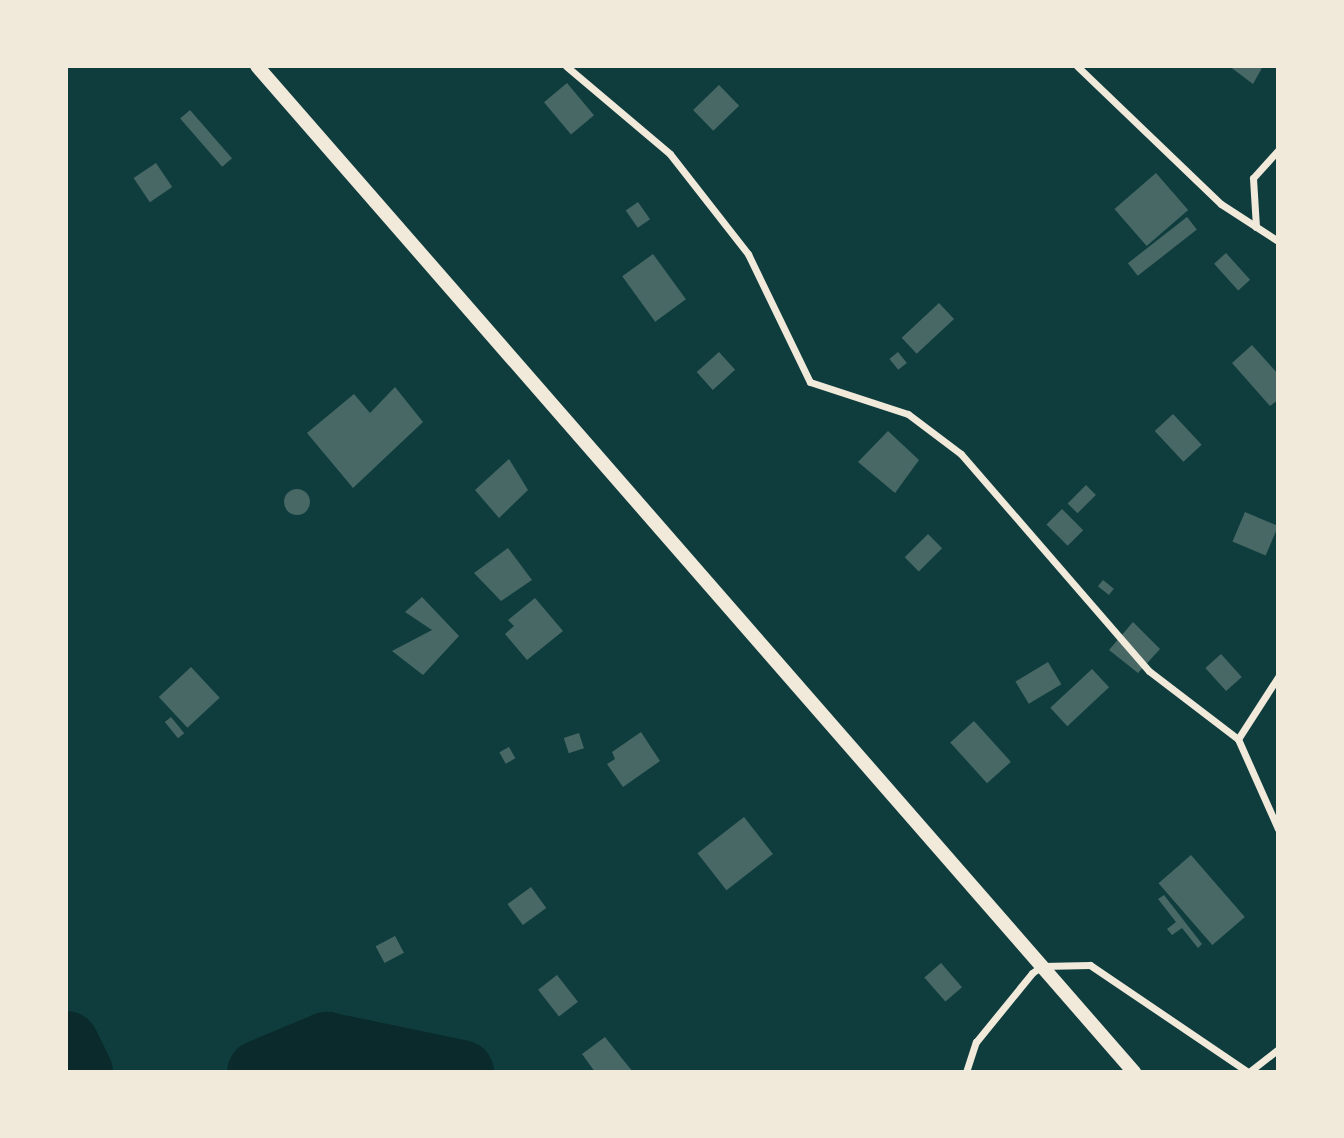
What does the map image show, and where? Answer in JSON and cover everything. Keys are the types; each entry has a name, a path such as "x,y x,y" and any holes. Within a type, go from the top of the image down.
{"main road":[{"path":"257,66 1134,1072"}],"street":[{"path":"566,66 670,154 741,244 810,382 908,414 961,454 1150,671 1238,739 1278,829"},
{"path":"1077,66 1221,204 1278,241"},
{"path":"1256,227 1253,178 1278,150"},
{"path":"1238,739 1278,677"},
{"path":"966,1072 976,1042 1042,966 1090,965 1248,1072 1278,1049"}],"building":[{"path":"1229,66 1263,66 1253,84"},
{"path":"567,83 594,115 571,134 544,102"},
{"path":"719,85 739,106 713,131 693,110"},
{"path":"190,110 232,158 222,167 180,119"},
{"path":"156,163 172,187 150,202 134,178"},
{"path":"1156,173 1188,210 1147,246 1114,209"},
{"path":"638,202 650,219 638,228 626,211"},
{"path":"1187,217 1197,230 1138,276 1128,263"},
{"path":"1226,253 1250,280 1238,290 1214,264"},
{"path":"653,254 686,299 655,322 622,276"},
{"path":"939,303 954,319 917,354 902,338"},
{"path":"1252,345 1278,374 1278,400 1270,406 1232,363"},
{"path":"719,352 735,370 713,390 697,372"},
{"path":"898,352 907,363 898,370 889,359"},
{"path":"395,387 423,422 353,488 307,433 354,394 370,413"},
{"path":"1173,414 1202,445 1183,462 1155,431"},
{"path":"888,431 919,460 895,493 858,462"},
{"path":"509,459 528,490 499,518 475,490"},
{"path":"1086,485 1096,495 1078,513 1068,503"},
{"path":"297,489 306,493 310,502 306,511 297,515 288,511 284,502 288,493"},
{"path":"1062,509 1083,530 1068,546 1046,525"},
{"path":"1245,512 1278,526 1266,556 1232,541"},
{"path":"928,534 942,548 919,571 905,557"},
{"path":"508,548 532,580 501,601 474,573"},
{"path":"1103,580 1114,589 1109,595 1098,586"},
{"path":"422,597 459,636 423,675 392,651 432,630 405,612"},
{"path":"535,598 563,631 527,660 505,634 514,626 508,620"},
{"path":"1133,622 1160,649 1138,673 1109,650"},
{"path":"1221,654 1242,677 1226,691 1205,668"},
{"path":"1048,662 1061,684 1029,704 1015,682"},
{"path":"191,667 220,698 187,728 159,697"},
{"path":"1092,669 1109,687 1067,726 1050,708"},
{"path":"171,717 184,733 178,738 165,722"},
{"path":"974,721 1011,762 987,783 950,742"},
{"path":"641,732 660,761 623,787 607,764 615,759 612,752"},
{"path":"579,733 584,748 569,753 564,738"},
{"path":"509,747 515,758 506,764 499,752"},
{"path":"744,817 773,854 726,890 698,853"},
{"path":"1191,855 1245,917 1212,945 1159,883"},
{"path":"531,887 546,908 523,925 508,904"},
{"path":"1164,895 1202,944 1198,948 1182,928 1172,935 1167,929 1176,922 1158,899"},
{"path":"395,936 404,953 384,963 376,946"},
{"path":"941,963 962,987 945,1002 924,977"},
{"path":"557,975 578,1002 559,1017 538,990"},
{"path":"605,1037 633,1072 595,1072 582,1054"}],"waterway":[{"path":"66,1043 80,1072"},
{"path":"259,1072 326,1044 461,1072"}]}
